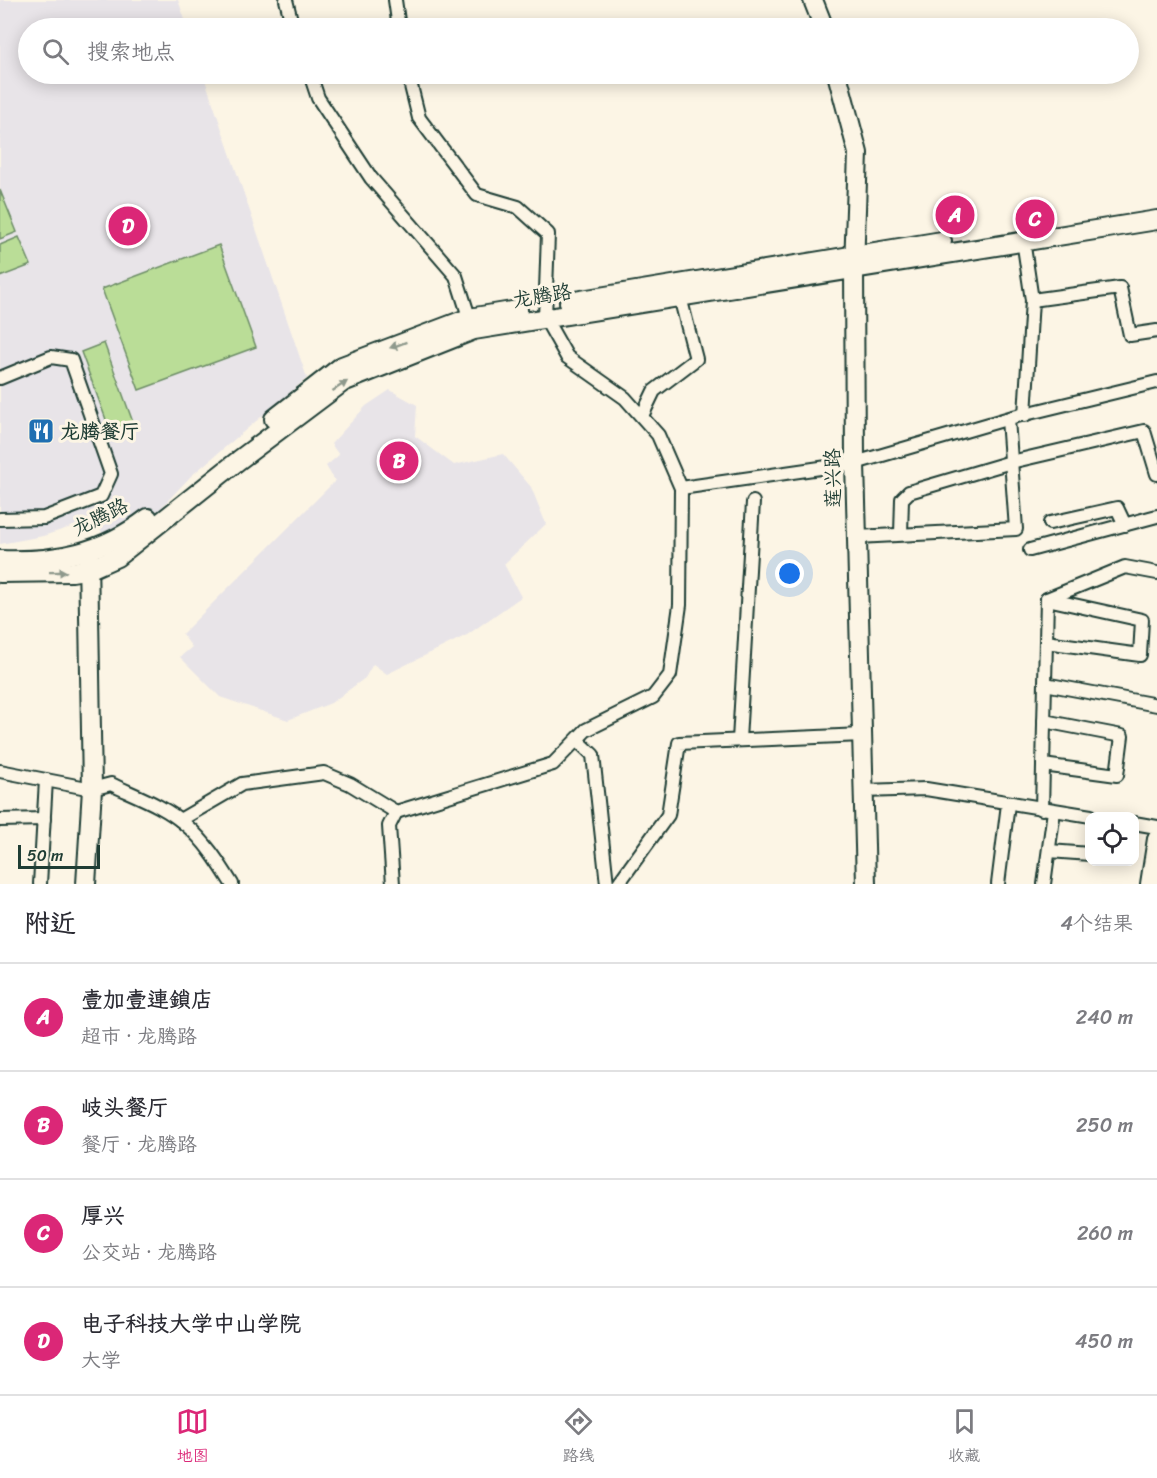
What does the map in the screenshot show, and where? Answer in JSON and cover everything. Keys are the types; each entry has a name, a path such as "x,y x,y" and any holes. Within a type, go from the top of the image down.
{"street":[{"path":"286,0 290,18"},
{"path":"395,0 398,18"},
{"path":"813,0 820,18"},
{"path":"313,84 318,98 371,178 456,276 472,324"},
{"path":"393,884 389,826 396,812 553,764 586,730 653,697 670,675 680,605 681,488 658,435 625,398 567,357 545,312 548,234 518,207 477,195 419,118 410,84"},
{"name":"莲兴路","path":"840,84 858,153 854,261 855,463 866,884"},
{"name":"龙腾路","path":"0,560 89,560 117,557 239,460 343,382 472,324 1157,208"},
{"name":"龙腾路","path":"545,312 680,297 854,261 1023,240 1157,220"},
{"path":"1023,240 1032,300 1024,414"},
{"path":"1032,300 1120,288 1130,335 1157,332"},
{"path":"642,416 654,391 696,359 680,297"},
{"path":"0,378 51,357 71,360 111,474 101,496 44,518 0,519"},
{"path":"681,488 855,463 1024,414 1157,382"},
{"path":"857,537 1016,529 1008,419"},
{"path":"901,534 902,499 909,492 1011,462 1144,431 1157,474"},
{"path":"739,740 753,502"},
{"path":"1050,523 1118,508 1125,525"},
{"path":"1030,550 1157,516"},
{"path":"86,884 92,789 89,560"},
{"name":"龙腾路","path":"0,573 72,572 89,560"},
{"path":"1047,599 1125,567 1157,573"},
{"path":"1044,884 1049,851 1048,810 1043,765 1047,599"},
{"path":"1046,642 1140,656 1142,620 1047,599"},
{"path":"1045,684 1157,705"},
{"path":"1043,765 1117,775 1122,736 1044,720"},
{"path":"618,884 668,815 679,743 862,735"},
{"path":"577,740 593,756 607,884"},
{"path":"0,771 92,789 111,784 180,820 210,851 232,884"},
{"path":"180,820 242,784 324,773 350,784 396,812"},
{"path":"40,884 46,780"},
{"path":"863,791 926,789 1085,815"},
{"path":"998,884 1008,804"},
{"path":"0,820 44,819"},
{"path":"1139,824 1157,826"},
{"path":"1150,884 1157,839"},
{"path":"1049,851 1085,854"}],"shaded area":[{"path":"0,0 178,0 184,18 18,18 18,84 206,84 307,378 191,476 159,510 105,540 96,519 43,536 0,544"},
{"path":"390,390 417,405 415,436 454,465 503,454 531,487 546,524 504,564 521,597 467,635 387,674 373,664 365,678 331,703 288,720 220,697 180,657 192,647 182,634 335,481 326,466 339,455 331,444 366,406"}],"green space":[{"path":"0,190 17,232 0,239"},
{"path":"19,237 31,265 0,277 0,245"},
{"path":"219,245 256,347 139,390 102,289"},
{"path":"104,343 134,425 111,433 81,352"}],"place":[{"name":"壹加壹連鎖店","path":"955,215"},
{"name":"厚兴","path":"1035,219"},
{"name":"电子科技大学中山学院","path":"128,226"},
{"name":"龙腾餐厅","path":"41,431"},
{"name":"岐头餐厅","path":"399,461"}]}
